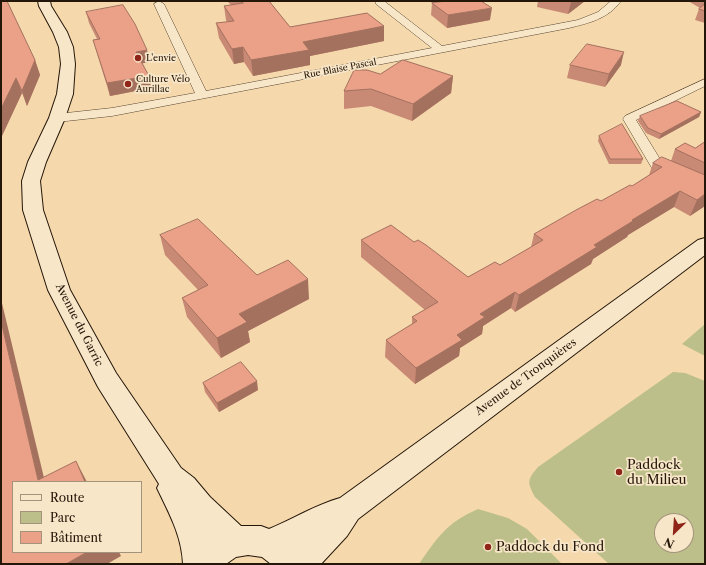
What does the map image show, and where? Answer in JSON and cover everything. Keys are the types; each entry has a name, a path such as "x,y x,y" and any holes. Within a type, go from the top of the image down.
{"street":[{"name":"Avenue du Garric","path":"44,1 45,6 60,32 66,47 68,64 65,94 57,118 37,162 31,181 33,210 59,290 107,380 171,477 184,487 199,507 236,542"},
{"name":"Rue Blaise Pascal","path":"57,118 112,112 582,22 606,11 613,6 616,1"},
{"path":"379,2 441,50"},
{"path":"159,4 202,95"},
{"path":"705,82 629,119 658,167 705,190"},
{"name":"Avenue de Tronquières","path":"279,554 301,531 332,514 348,509 705,245"},
{"name":"Avenue du Garric","path":"171,477 173,492 192,527 199,564"},
{"name":"Avenue de Tronquières","path":"302,564 317,544 341,522 348,509"},
{"path":"205,564 221,548 236,542 247,540 259,541 279,554"}],"green space":[{"path":"705,324 705,356 682,344"},
{"name":"Paddock du Milieu","path":"673,372 685,373 705,381 705,564 609,564 535,497 529,481 538,467"},
{"name":"Paddock du Fond","path":"478,509 508,518 527,529 562,564 419,564 438,538 450,525"}],"building":[{"path":"1,1 7,1 35,60 22,91 16,78 1,109"},
{"path":"240,1 269,1 290,27 367,13 384,26 303,42 309,50 251,60 243,47 232,49 216,23 234,21 224,6 243,3"},
{"path":"447,1 481,1 492,8 448,15 432,3"},
{"path":"705,4 705,11 699,9"},
{"path":"123,5 135,24 147,50 136,52 149,76 107,83 93,40 100,39 86,12"},
{"path":"587,44 624,52 609,74 570,65"},
{"path":"403,60 453,76 413,104 371,89 344,91 354,70 367,70 380,74"},
{"path":"677,101 701,112 661,134 648,128 640,116"},
{"path":"622,124 643,159 610,159 599,136"},
{"path":"705,142 705,163 675,149 685,143 695,148"},
{"path":"662,157 705,175 705,194 697,200 680,191 594,245 597,247 519,295 515,292 480,314 485,317 457,335 462,340 416,368 386,340 417,321 412,317 438,302 361,240 391,225 414,242 418,240 426,245 468,277 495,262 500,265 543,240 534,234 576,210 597,199 601,201 630,185 632,186 662,167 653,163"},
{"path":"198,219 257,275 288,260 308,279 239,314 247,322 217,338 182,298 208,285 160,235"},
{"path":"1,321 38,480 76,461 85,481 12,481 12,553 85,553 66,564 1,564"},
{"path":"241,362 257,381 217,403 203,383"}],"place":[{"name":"L'envie","path":"138,58"},
{"name":"Culture Vélo Aurillac","path":"128,84"},
{"name":"Paddock du Milieu","path":"619,472"},
{"name":"Paddock du Fond","path":"488,547"}]}
